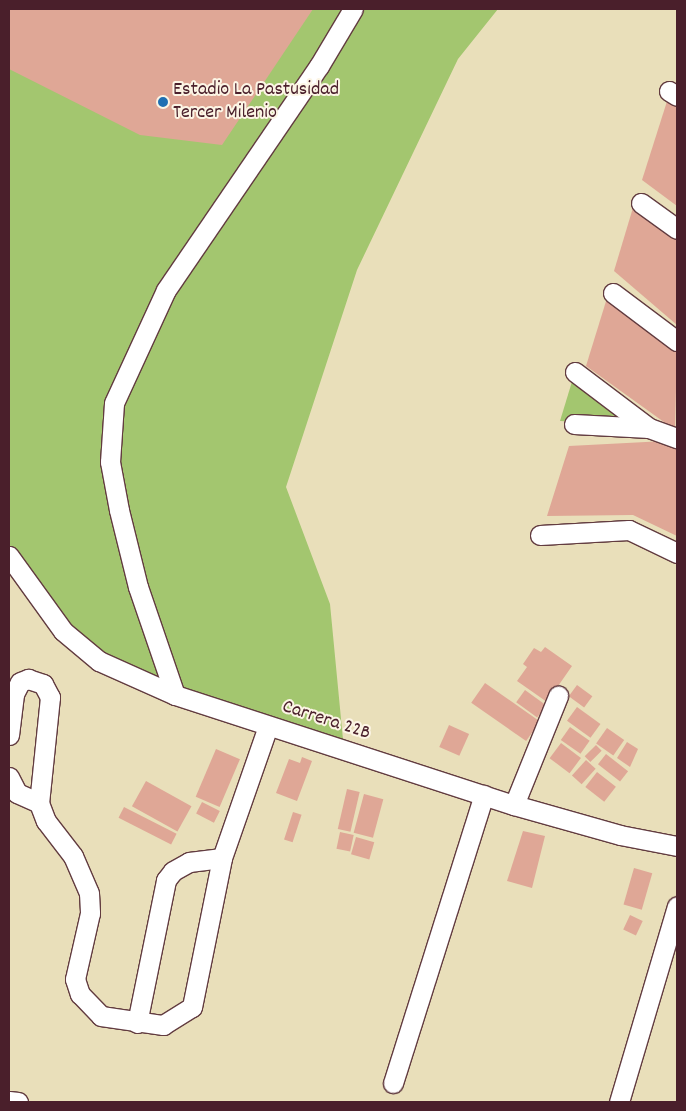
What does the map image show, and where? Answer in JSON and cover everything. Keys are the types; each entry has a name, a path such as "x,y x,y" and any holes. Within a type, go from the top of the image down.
{"street":[{"path":"175,695 138,587 119,510 110,462 114,403 166,290 319,66 353,9"},
{"path":"641,203 677,229"},
{"path":"613,293 677,341"},
{"path":"574,372 649,428"},
{"path":"574,424 649,428 677,438"},
{"path":"540,535 629,530 677,553"},
{"name":"Carrera 22B","path":"9,556 63,631 99,661 175,695 484,795 620,835 677,846"},
{"path":"9,735 14,694 20,682 28,680 43,684 50,698 39,803 46,821 77,862 89,893 90,913 75,979 80,994 101,1016 137,1023 163,1025 192,1007 222,858 268,726"},
{"path":"514,804 558,696"},
{"path":"9,777 17,793 39,803"},
{"path":"393,1083 484,795"},
{"path":"137,1023 166,880 173,871 189,862 222,858"},
{"path":"619,1102 677,906"},
{"path":"9,1101 18,1102"}],"green space":[{"path":"9,9 498,9 458,59 357,270 286,487 330,604 344,750 99,661 9,556"},
{"path":"574,375 643,425 560,421"}],"building":[{"name":"Estadio La Pastusidad Tercer Milenio","path":"9,9 313,9 222,145 140,135 9,69"},
{"path":"669,95 677,101 677,206 642,180"},
{"path":"635,201 677,232 677,325 614,271"},
{"path":"607,298 677,347 675,430 586,366"},
{"path":"665,441 677,446 677,536 633,515 547,516 569,446"},
{"path":"545,647 572,666 547,702 517,681 527,667 523,664 534,648 541,652"},
{"path":"485,683 540,721 526,741 471,703"},
{"path":"577,685 592,696 584,707 569,696"},
{"path":"525,690 546,705 537,717 516,702"},
{"path":"577,707 600,724 590,738 567,721"},
{"path":"449,725 469,734 459,756 439,747"},
{"path":"570,727 590,741 580,754 561,740"},
{"path":"607,728 624,740 613,756 596,744"},
{"path":"627,742 638,749 630,767 617,758"},
{"path":"561,743 581,758 570,773 550,758"},
{"path":"596,745 602,751 590,762 585,756"},
{"path":"216,749 240,759 220,807 196,797"},
{"path":"606,754 628,771 620,781 598,764"},
{"path":"302,757 312,761 297,801 276,793 289,759 300,763"},
{"path":"586,760 596,769 582,784 572,776"},
{"path":"597,772 616,787 604,802 585,787"},
{"path":"146,781 191,806 177,832 132,806"},
{"path":"347,789 360,792 350,832 338,829"},
{"path":"364,794 383,799 373,838 354,833"},
{"path":"202,802 220,811 214,823 196,814"},
{"path":"124,807 177,834 171,844 119,818"},
{"path":"293,812 302,815 293,842 284,840"},
{"path":"523,831 545,836 532,888 507,881"},
{"path":"340,832 354,835 350,852 336,849"},
{"path":"356,837 374,842 369,860 351,854"},
{"path":"634,868 652,873 642,910 624,905"},
{"path":"630,915 643,921 636,935 623,930"}],"place":[{"name":"Estadio La Pastusidad Tercer Milenio","path":"163,102"}]}
